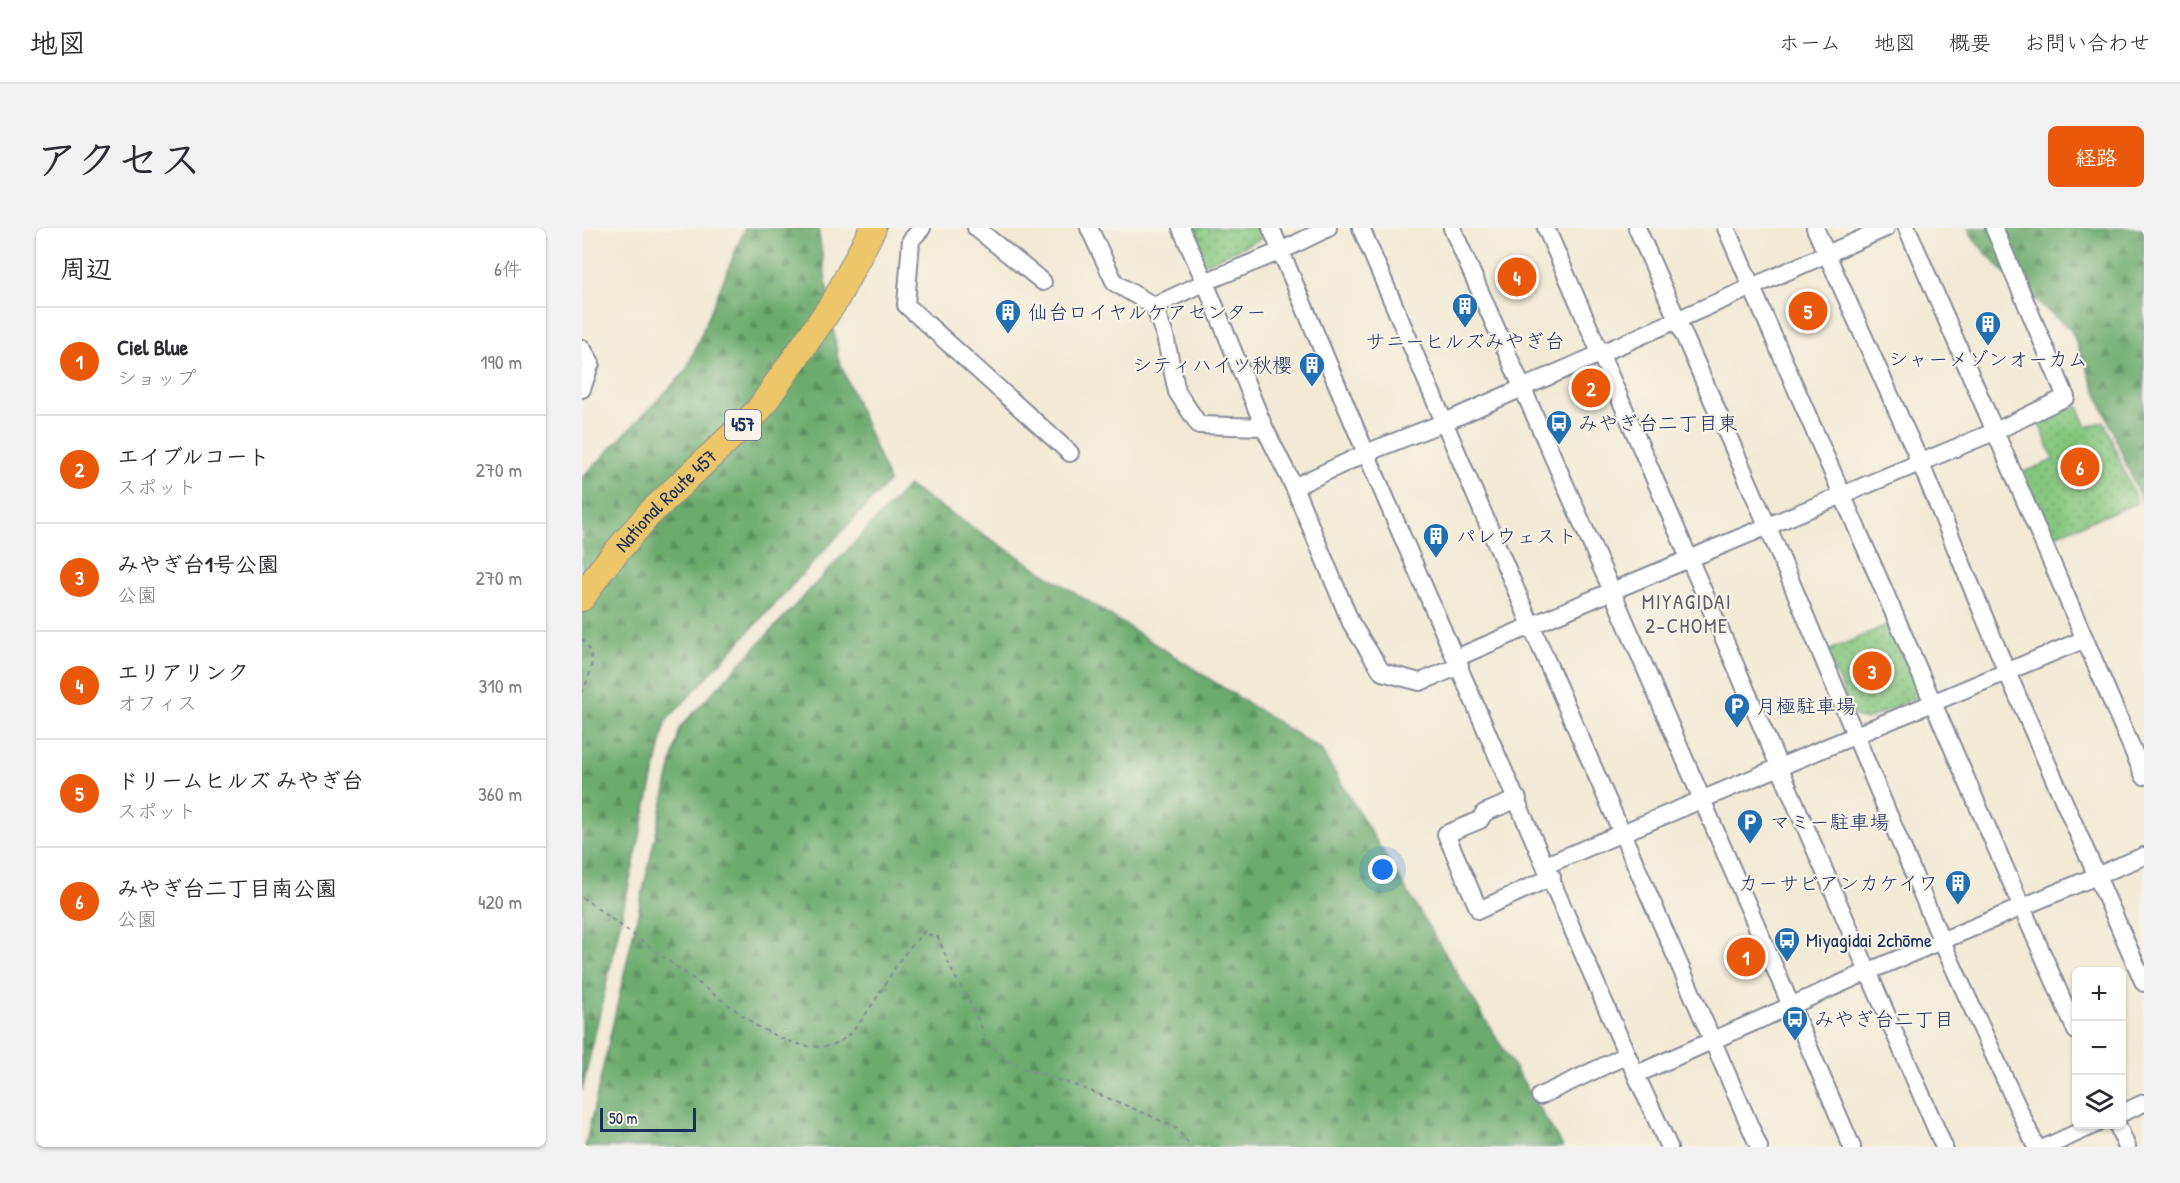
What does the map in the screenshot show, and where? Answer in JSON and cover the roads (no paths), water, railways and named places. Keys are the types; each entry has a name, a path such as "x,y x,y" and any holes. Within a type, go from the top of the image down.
{"highway":[{"name":"National Route 457","path":"582,598 601,570 648,515 758,411 835,301 873,228"}],"street":[{"path":"922,228 911,240 906,305 1070,453"},
{"path":"976,228 1043,282"},
{"path":"1089,228 1115,283 1154,306 1165,336 1177,392 1199,425 1264,427"},
{"path":"1181,228 1264,427 1294,487 1351,623 1382,672 1420,682 1531,625 1996,431 2066,397 1994,228"},
{"path":"1271,228 1366,453 1669,1147"},
{"path":"1154,306 1328,228"},
{"path":"1361,228 1759,1147"},
{"path":"1452,228 1612,591 1852,1147"},
{"path":"1546,228 1944,1147"},
{"path":"1637,228 1768,527 1942,942 2036,1147"},
{"path":"1726,228 2072,1023"},
{"path":"1815,228 1920,462 2007,672 2144,983"},
{"path":"1294,487 1366,453 1445,422 1886,228"},
{"path":"1907,228 2144,776"},
{"path":"582,348 591,363 582,389"},
{"path":"1518,799 1484,813 1480,820 1446,834 1479,910 1622,833 2085,639"},
{"path":"1637,1074 1867,972 2144,856"},
{"path":"1540,1096 1628,1055"},
{"path":"2126,1111 2144,1103"},
{"path":"2046,1147 2087,1129"},
{"path":"2119,1129 2127,1147"}],"place":[{"name":"エリアリンク","path":"1517,277"},
{"name":"ドリームヒルズ みやぎ台","path":"1808,311"},
{"name":"サニーヒルズみやぎ台","path":"1465,329"},
{"name":"仙台ロイヤルケアセンター","path":"1008,335"},
{"name":"シャーメゾンオーカム","path":"1988,347"},
{"name":"シティハイツ秋櫻","path":"1312,388"},
{"name":"エイブルコート","path":"1591,388"},
{"name":"みやぎ台二丁目東","path":"1559,446"},
{"name":"みやぎ台二丁目南公園","path":"2080,467"},
{"name":"パレウェスト","path":"1436,559"},
{"name":"みやぎ台1号公園","path":"1872,671"},
{"name":"月極駐車場","path":"1737,729"},
{"name":"マミー駐車場","path":"1750,845"},
{"name":"カーサビアンカケイワ","path":"1958,906"},
{"name":"Ciel Blue","path":"1746,957"},
{"name":"Miyagidai 2chōme","path":"1787,963"},
{"name":"みやぎ台二丁目","path":"1795,1042"}],"district":[{"name":"MIYAGIDAI 2-CHOME","path":"1687,614"}]}
